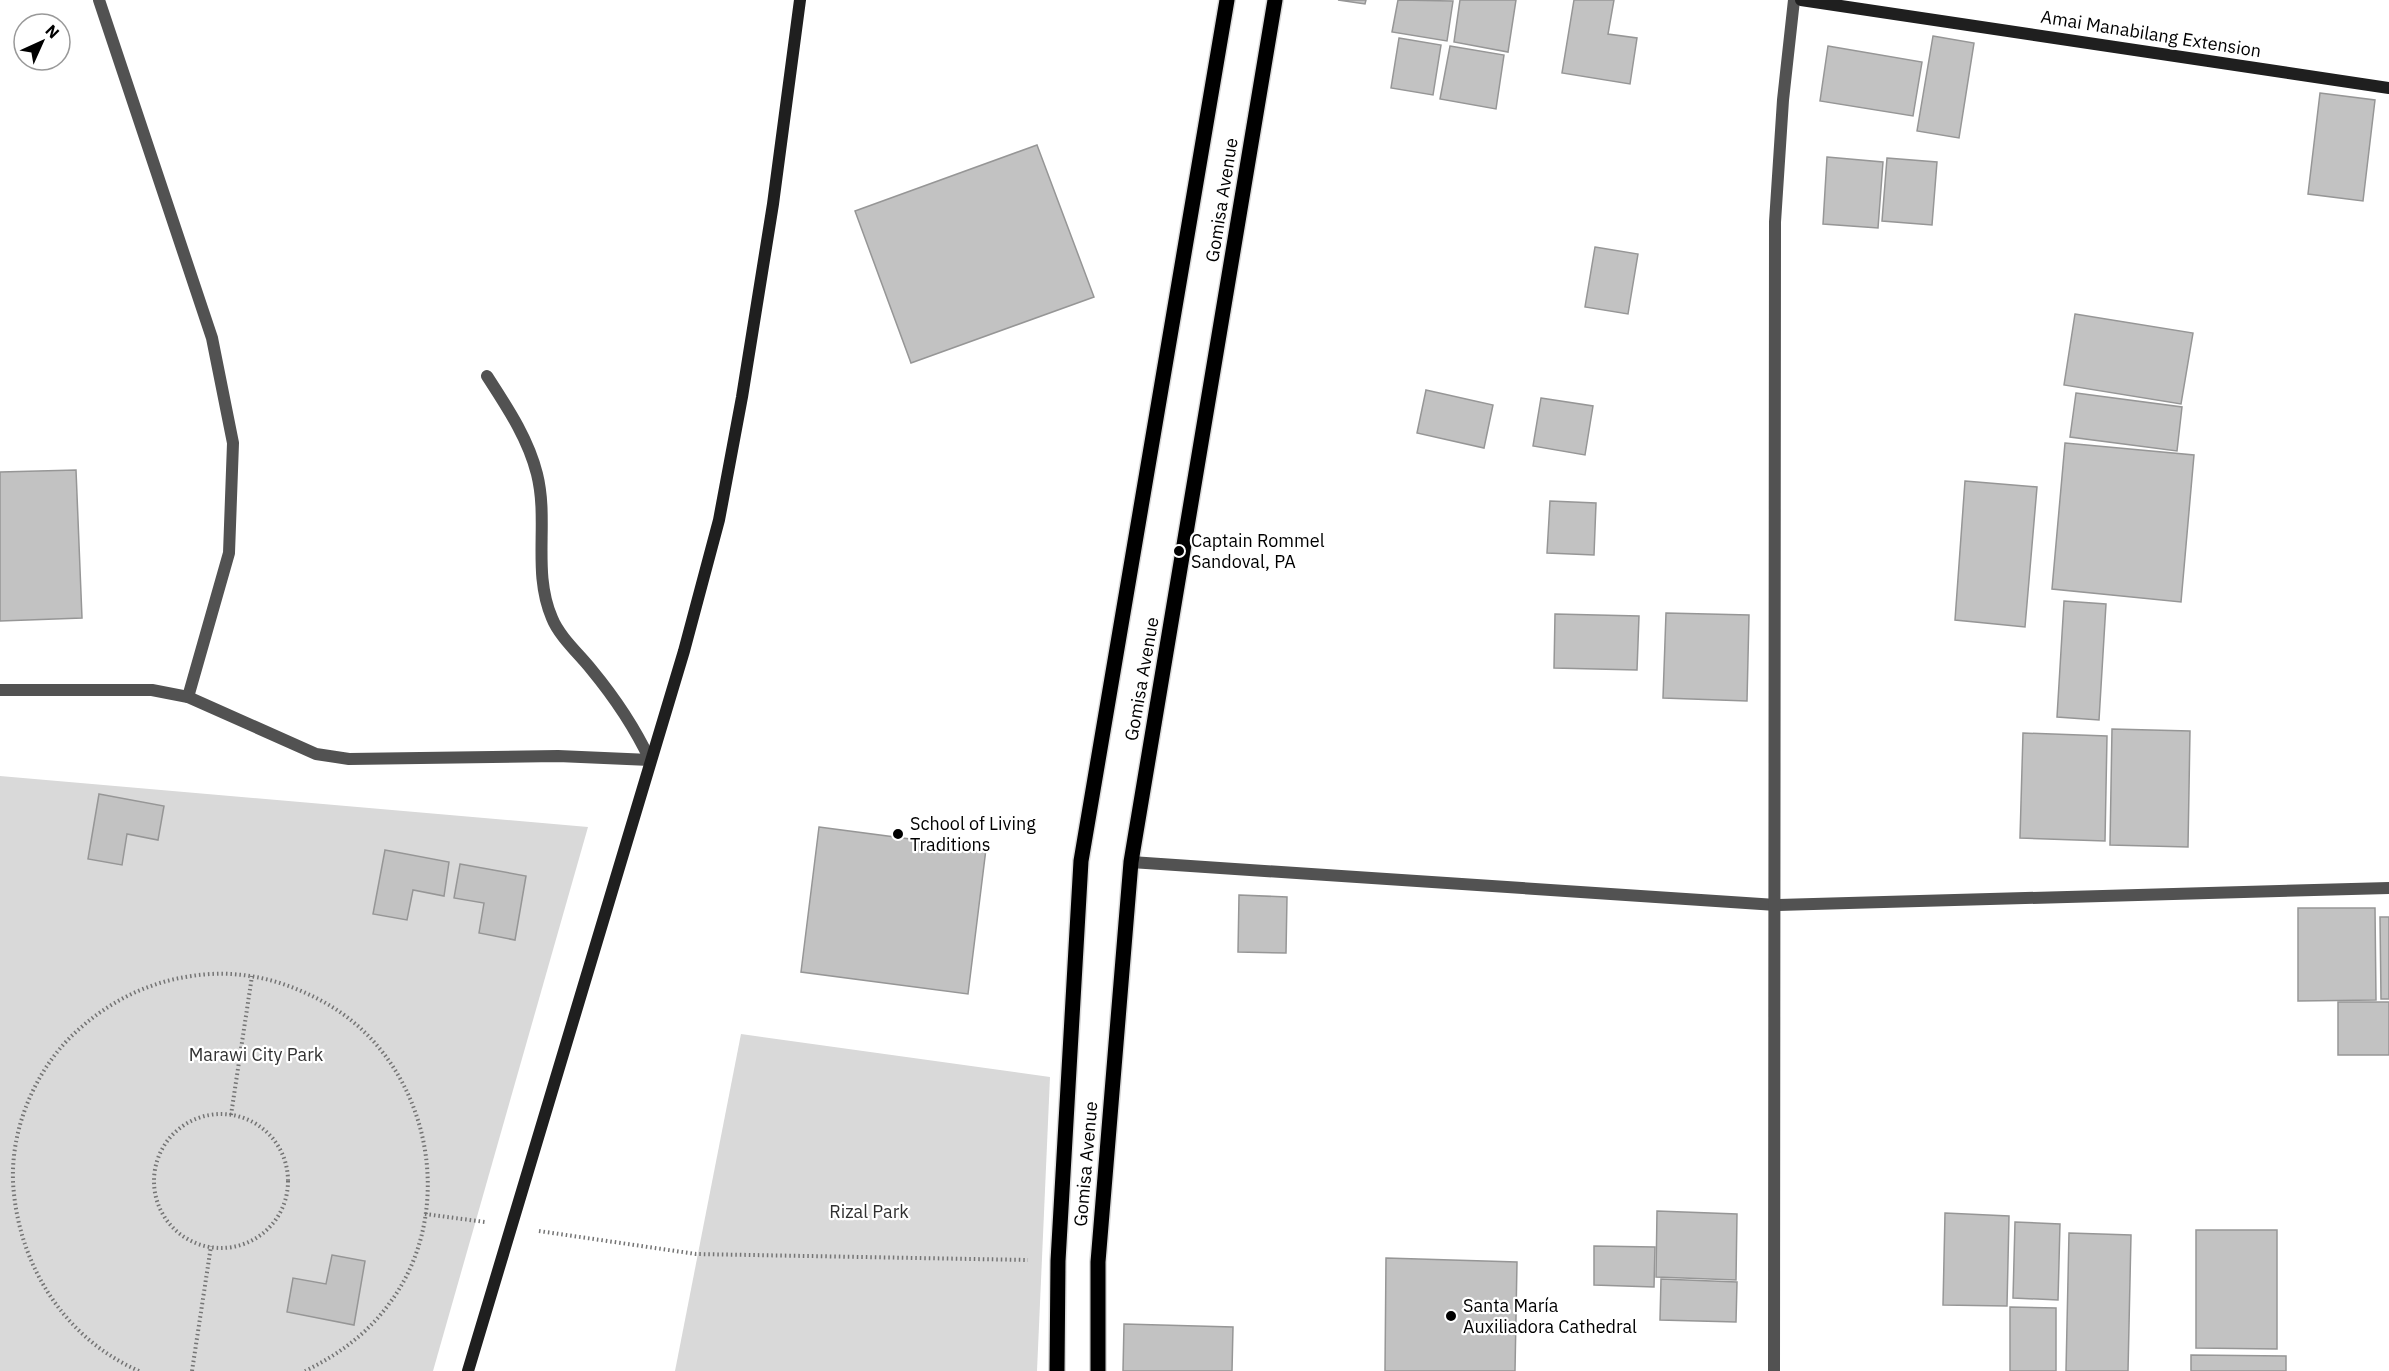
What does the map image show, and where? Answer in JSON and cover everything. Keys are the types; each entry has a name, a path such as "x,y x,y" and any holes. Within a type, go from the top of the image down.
{"main road":[{"name":"Gomisa Avenue","path":"1057,1371 1058,1261 1081,861 1227,0"},
{"name":"Gomisa Avenue","path":"1098,1371 1098,1262 1131,862 1275,0"}],"street":[{"path":"99,0 212,338 233,444 229,553 188,697"},
{"path":"468,1371 684,651 719,520 742,397 773,204 800,0"},
{"path":"1774,1371 1775,222 1783,100 1794,0"},
{"name":"Amai Manabilang Extension","path":"1800,0 2389,88"},
{"path":"488,376 516,423 537,474 541,519 541,579 552,620 618,701 635,726 650,760"},
{"path":"0,690 152,690 188,697 316,754 349,759 558,756 650,760"},
{"path":"1131,862 1776,904 2389,888"}],"path":[{"path":"139,1371 88,1340 68,1320 36,1273 22,1237 13,1191 14,1162 26,1107 52,1058 78,1030 115,1001 141,988 177,978 224,973 280,982 332,1005 354,1022 392,1064 407,1089 425,1143 429,1171 426,1214 416,1254 389,1304 350,1345 305,1371"},
{"path":"231,1115 252,976"},
{"path":"231,1115 248,1120 270,1136 284,1159 288,1186 280,1213 262,1233 238,1245 211,1246 185,1237 166,1218 155,1193 156,1166 162,1149 179,1128 204,1116 231,1115"},
{"path":"426,1214 696,1254 1058,1261"},
{"path":"192,1371 211,1246"}],"green space":[{"name":"Marawi City Park","path":"0,776 588,827 433,1371 0,1371"},
{"name":"Rizal Park","path":"741,1034 1050,1077 1037,1371 675,1371"}],"building":[{"path":"1338,0 1366,0 1365,4"},
{"path":"1398,0 1453,1 1447,41 1392,32"},
{"path":"1460,0 1516,0 1508,52 1454,42"},
{"path":"1574,0 1614,0 1608,34 1637,38 1630,84 1562,73"},
{"path":"1933,36 1974,43 1959,138 1917,131"},
{"path":"1399,38 1441,45 1433,95 1391,88"},
{"path":"1450,46 1504,55 1496,109 1440,99"},
{"path":"1828,46 1922,62 1913,116 1820,101"},
{"path":"2320,93 2375,100 2363,201 2308,194"},
{"path":"1037,145 1094,297 911,363 855,211"},
{"path":"1827,157 1883,162 1878,228 1823,224"},
{"path":"1887,158 1937,162 1932,225 1882,221"},
{"path":"1595,247 1638,254 1628,314 1585,307"},
{"path":"2075,314 2193,333 2181,404 2064,385"},
{"path":"1426,390 1493,405 1484,448 1417,433"},
{"path":"2076,393 2182,407 2177,451 2070,437"},
{"path":"1541,398 1593,406 1585,455 1533,446"},
{"path":"2065,443 2194,455 2181,602 2052,589"},
{"path":"76,470 82,618 0,621 0,472"},
{"path":"1965,481 2037,487 2025,627 1955,620"},
{"path":"1550,501 1596,503 1594,555 1547,553"},
{"path":"2064,601 2106,604 2099,720 2057,717"},
{"path":"1666,613 1749,615 1747,701 1663,698"},
{"path":"1555,614 1639,616 1637,670 1554,668"},
{"path":"2112,729 2190,731 2188,847 2110,845"},
{"path":"2023,733 2107,736 2105,841 2020,838"},
{"path":"99,794 164,806 158,840 127,834 122,865 88,859"},
{"path":"819,827 986,849 968,994 801,972"},
{"path":"385,850 449,862 444,896 413,890 407,920 373,914"},
{"path":"460,864 526,876 515,940 479,933 484,903 454,898"},
{"path":"1239,895 1287,897 1286,953 1238,952"},
{"path":"2298,908 2375,908 2376,1000 2298,1001"},
{"path":"2380,917 2389,917 2389,999 2381,999"},
{"path":"2338,1002 2389,1002 2389,1055 2338,1055"},
{"path":"1657,1211 1737,1214 1736,1280 1656,1277"},
{"path":"1945,1213 2009,1216 2007,1306 1943,1305"},
{"path":"2015,1222 2060,1224 2058,1300 2013,1298"},
{"path":"2196,1230 2277,1230 2277,1349 2196,1348"},
{"path":"2069,1233 2131,1235 2128,1371 2066,1371"},
{"path":"1594,1246 1655,1247 1654,1287 1594,1285"},
{"path":"332,1255 365,1261 354,1325 287,1312 293,1278 326,1284"},
{"name":"Santa María Auxiliadora Cathedral","path":"1386,1258 1517,1262 1515,1371 1385,1371"},
{"path":"1661,1279 1737,1282 1736,1322 1660,1320"},
{"path":"2010,1307 2056,1308 2056,1371 2010,1371"},
{"path":"1124,1324 1233,1327 1232,1371 1123,1371"},
{"path":"2191,1355 2286,1356 2286,1371 2191,1371"}],"place":[{"name":"Captain Rommel Sandoval, PA","path":"1179,551"},
{"name":"School of Living Traditions","path":"898,834"},
{"name":"Santa María Auxiliadora Cathedral","path":"1451,1316"}]}
